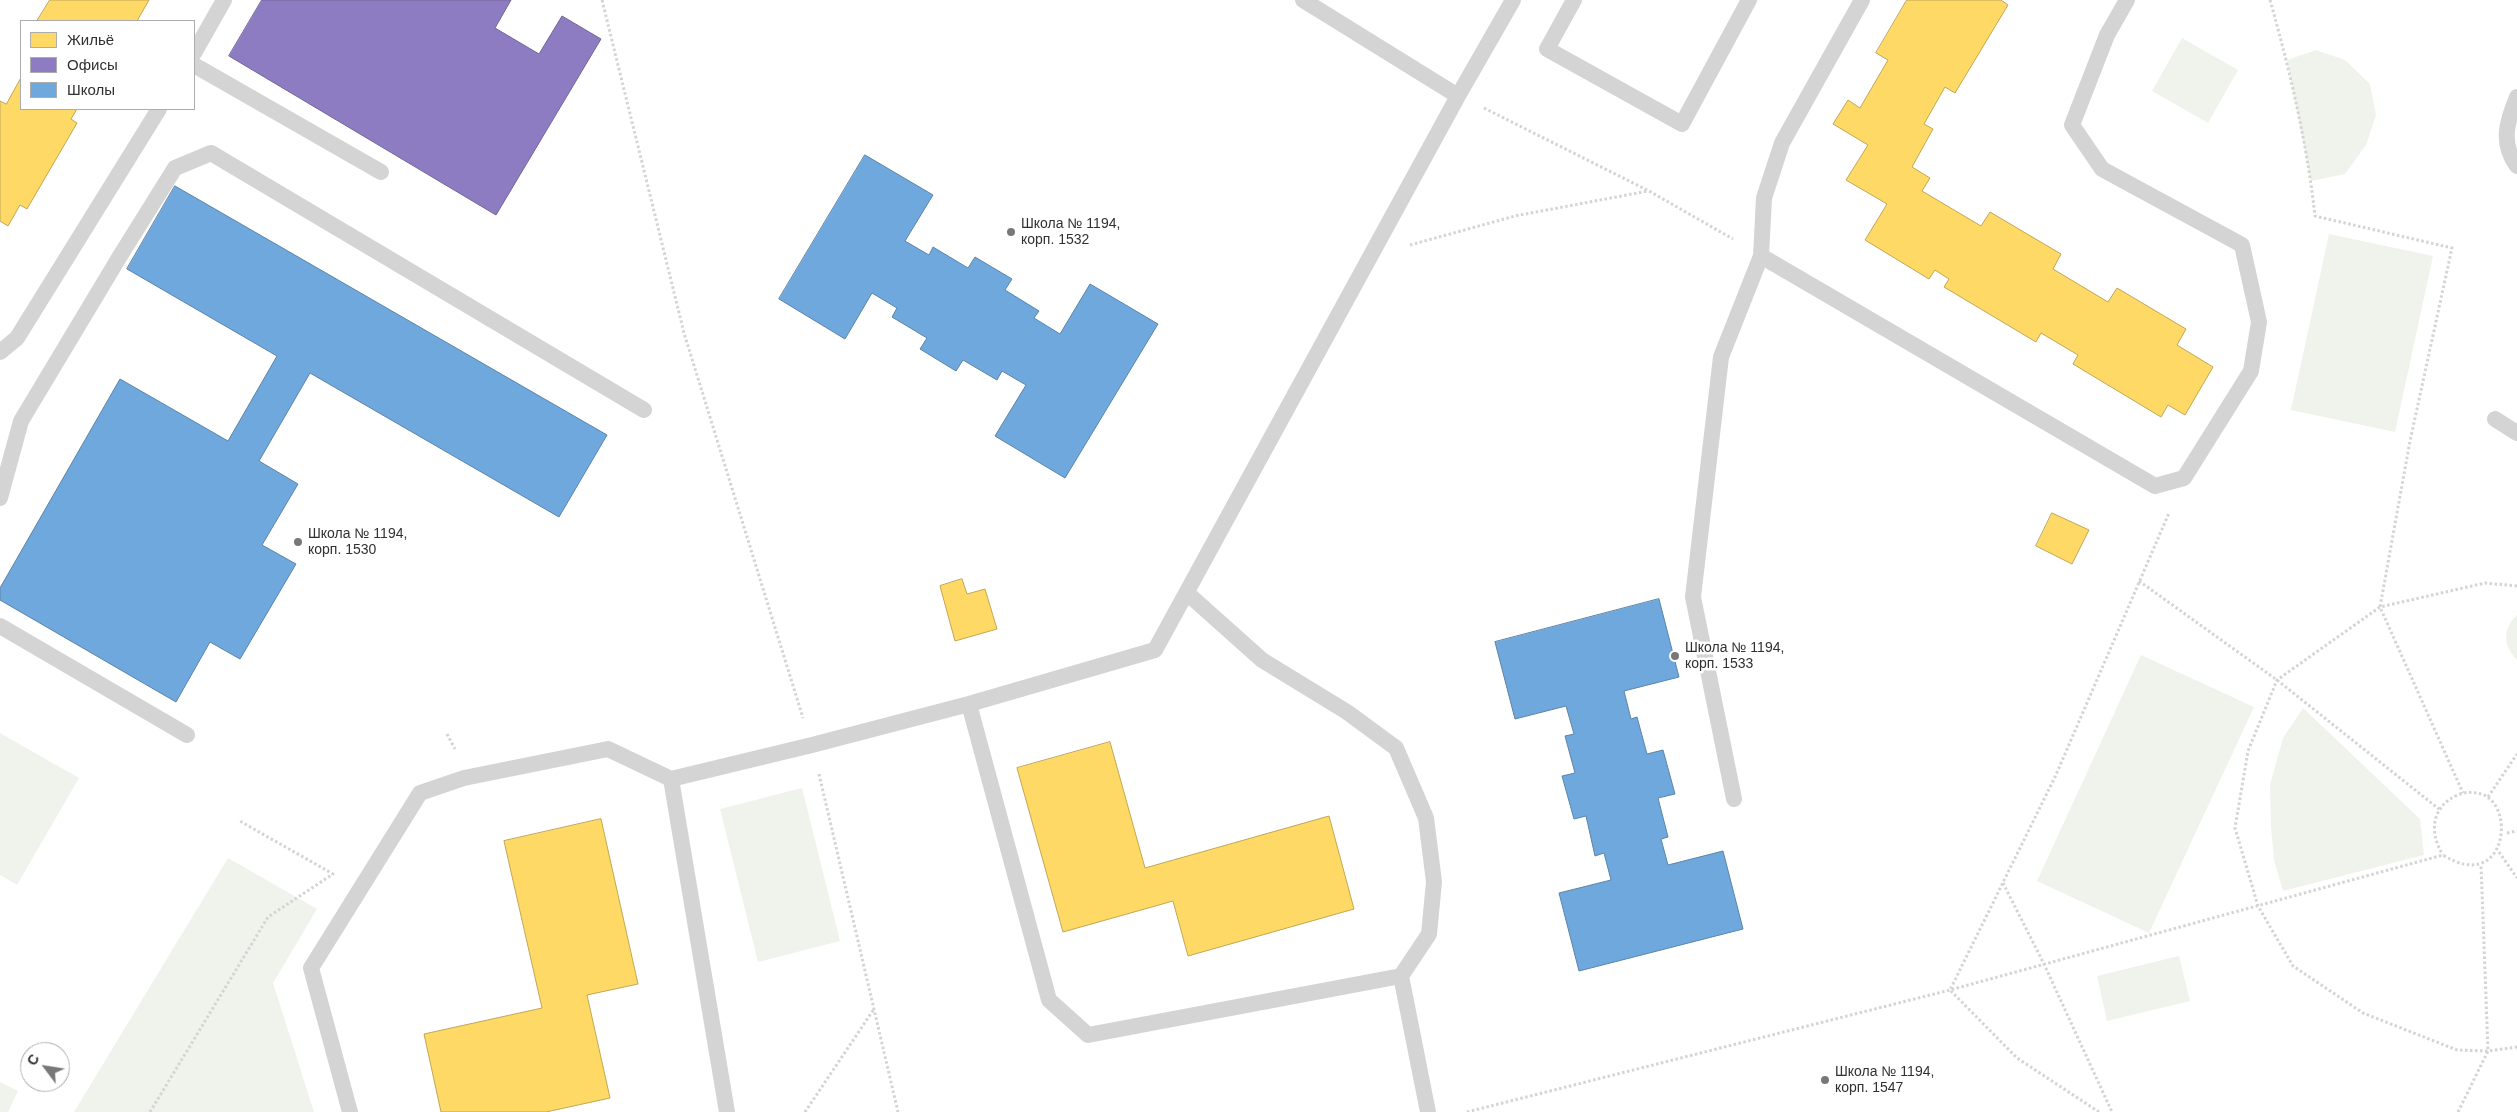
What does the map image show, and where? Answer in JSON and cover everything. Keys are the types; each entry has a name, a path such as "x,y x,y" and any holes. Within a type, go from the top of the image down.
{"lane":[{"path":"195,51 224,0"},
{"path":"1303,0 1458,96"},
{"path":"350,1112 311,968 420,793 464,778 608,749 671,779 969,704 1154,650 1187,593 1458,96 1513,0"},
{"path":"1574,0 1547,49 1682,124 1750,0"},
{"path":"1734,799 1693,597 1721,357 1762,256 1764,198 1782,143 1862,0"},
{"path":"1762,256 2155,486 2184,478 2252,371 2259,322 2242,245 2102,169 2072,125 2107,35 2127,0"},
{"path":"195,66 381,172"},
{"path":"2517,97 2505,131 2511,158 2517,166"},
{"path":"0,352 16,338 158,110"},
{"path":"0,498 21,421 120,256 175,168 211,153 644,410"},
{"path":"2495,419 2517,433"},
{"path":"1187,593 1262,660 1347,712 1396,748 1426,818 1434,882 1429,934 1401,976 1428,1112"},
{"path":"0,626 187,735"},
{"path":"969,704 1050,1000 1088,1035 1401,976"},
{"path":"671,779 727,1112"}],"path":[{"path":"602,0 684,333 812,745 898,1112"},
{"path":"2270,0 2287,60 2311,181 2314,216 2452,248 2410,441 2380,607 2462,793"},
{"path":"1458,96 1649,191 1762,256"},
{"path":"1371,256 1515,216 1649,191"},
{"path":"1950,990 2056,777 2184,478"},
{"path":"2139,580 2277,680 2440,808"},
{"path":"2517,586 2485,583 2380,607 2277,680 2248,750 2235,828 2258,906 2293,966 2363,1013 2457,1050 2488,1051 2517,1047"},
{"path":"447,734 459,756"},
{"path":"2488,797 2517,754"},
{"path":"2462,793 2476,793 2488,797 2502,811 2506,820 2507,832 2499,852 2493,859 2481,865 2470,866 2458,864 2443,855 2436,844 2433,831 2434,820 2440,808 2451,798 2462,793"},
{"path":"150,1112 268,917 333,874 238,820"},
{"path":"2507,832 2517,830"},
{"path":"2499,852 2517,878"},
{"path":"1467,1112 1950,990 2443,855"},
{"path":"2458,1112 2488,1051 2481,865"},
{"path":"2003,883 2044,964 2112,1112"},
{"path":"1950,990 2017,1058 2099,1112"},
{"path":"805,1112 874,1009"}],"shaded area":[{"path":"2182,38 2238,70 2208,123 2152,91"},
{"path":"2316,50 2345,60 2370,84 2376,115 2366,145 2345,174 2311,181 2287,60"},
{"path":"2329,234 2433,256 2395,432 2291,410"},
{"path":"2517,615 2517,660 2509,649 2506,637 2512,620"},
{"path":"2141,655 2254,707 2149,933 2037,881"},
{"path":"2303,708 2420,819 2424,855 2283,891 2274,860 2270,785 2283,738"},
{"path":"0,733 79,778 17,885 0,875"},
{"path":"802,788 840,941 758,962 720,809"},
{"path":"228,858 317,909 273,983 314,1112 74,1112"},
{"path":"2179,956 2190,1001 2107,1021 2097,976"},
{"path":"0,1082 18,1091 8,1112 0,1112"}],"building: Жильё":[{"path":"50,0 149,0 138,20 38,20"},
{"path":"1907,0 2001,0 2008,5 1955,93 1945,87 1924,124 1933,129 1912,167 1930,178 1922,191 1981,226 1990,212 2061,254 2053,269 2108,302 2117,288 2186,329 2177,345 2213,367 2185,415 2168,405 2161,417 2073,364 2078,355 2041,333 2036,342 1944,287 1949,279 1935,270 1929,279 1865,240 1887,204 1846,180 1868,145 1833,124 1848,100 1860,108 1888,60 1876,53"},
{"path":"20,80 20,110 76,110 71,119 77,123 27,209 20,205 8,226 0,221 0,101 6,104"},
{"path":"2052,513 2089,530 2072,564 2036,546"},
{"path":"962,579 967,594 985,589 997,629 955,641 940,586"},
{"path":"1110,742 1145,868 1329,816 1354,909 1188,956 1173,901 1063,932 1017,768"},
{"path":"601,819 638,984 587,995 610,1098 546,1112 441,1112 424,1034 542,1008 504,841"}],"building: Офисы":[{"path":"262,0 511,0 495,28 539,54 562,16 601,39 496,215 229,56"}],"building: Школы":[{"path":"865,155 933,195 905,241 929,255 933,247 968,268 975,257 1012,279 1005,290 1039,311 1034,318 1060,334 1090,284 1158,324 1065,478 995,436 1026,385 1002,371 997,380 963,360 956,371 920,349 927,338 892,317 897,308 872,293 845,339 779,299"},
{"path":"175,186 607,435 559,517 310,373 259,461 298,484 262,545 296,564 240,659 210,642 176,702 0,600 0,588 120,379 228,441 277,356 127,269"},
{"path":"1659,599 1679,677 1624,691 1631,719 1637,717 1647,754 1663,750 1675,794 1658,798 1668,837 1661,839 1668,865 1723,851 1743,929 1579,971 1559,893 1611,880 1604,853 1595,856 1586,816 1574,819 1562,776 1575,773 1565,736 1574,734 1566,706 1515,719 1495,642"}],"place":[{"name":"Школа № 1194, корп. 1532","path":"1011,232"},
{"name":"Школа № 1194, корп. 1530","path":"298,542"},
{"name":"Школа № 1194, корп. 1533","path":"1675,656"},
{"name":"Школа № 1194, корп. 1547","path":"1825,1080"}]}
